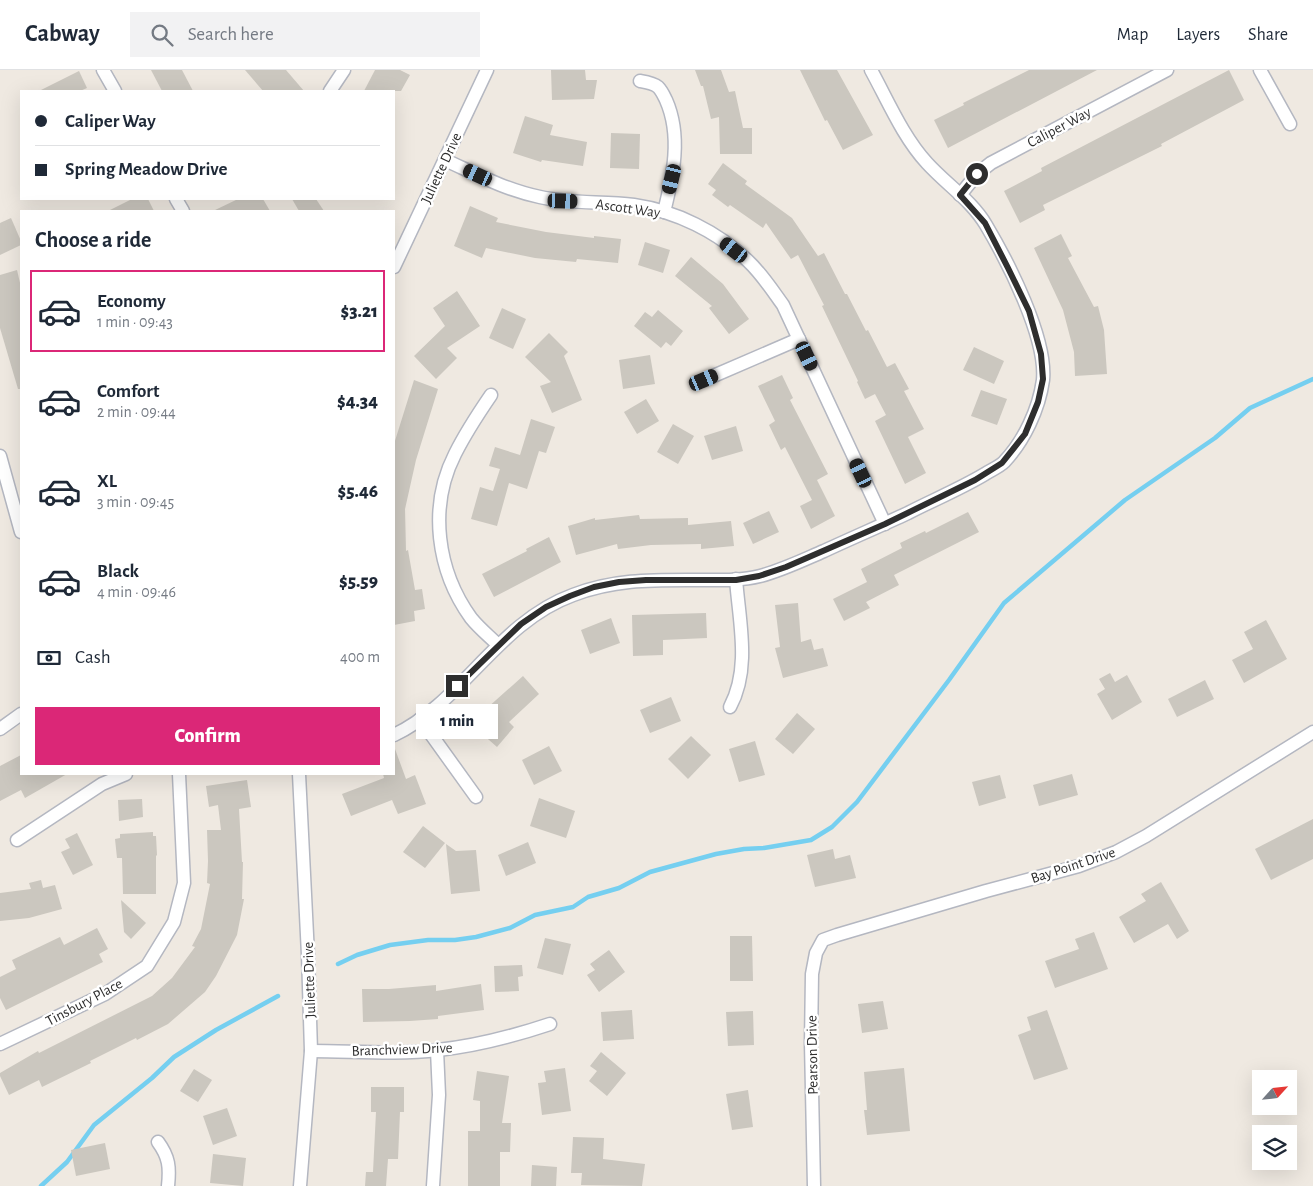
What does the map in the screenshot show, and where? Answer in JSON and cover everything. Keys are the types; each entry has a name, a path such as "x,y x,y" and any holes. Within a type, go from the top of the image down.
{"street":[{"path":"103,70 114,90"},
{"name":"Juliette Drive","path":"395,265 487,70"},
{"path":"395,734 420,719 443,700 521,624 546,607 594,587 619,582 646,580 736,580 759,576 786,567 885,524 975,480 1002,463 1025,434 1038,402 1043,379 1041,354 1029,311 985,223 926,161 910,141 871,70"},
{"name":"Caliper Way","path":"960,195 977,174 991,163 1167,70"},
{"path":"1260,70 1290,124"},
{"path":"330,90 340,71"},
{"path":"640,81 657,86 670,109 675,154 672,179 664,212"},
{"name":"Ascott Way","path":"445,160 494,182 540,198 636,205 664,212 701,227 747,260 765,279 783,305 885,524"},
{"path":"704,380 799,339"},
{"path":"490,395 454,455 445,482 439,521 440,545 447,572 457,596 472,619 498,645"},
{"path":"0,456 20,528"},
{"path":"730,707 741,680 743,661 736,580"},
{"path":"0,729 20,715"},
{"path":"420,719 476,797"},
{"name":"Bay Point Drive","path":"837,935 1079,866 1116,852 1146,836 1313,732"},
{"path":"17,840 102,784 124,775"},
{"name":"Tinsbury Place","path":"0,1044 104,994 147,966 174,922 184,883 179,775"},
{"name":"Juliette Drive","path":"298,775 308,955 311,1051 300,1186"},
{"name":"Pearson Drive","path":"814,1186 811,1043 812,974 816,952 823,940 837,935"},
{"name":"Branchview Drive","path":"311,1051 418,1052 437,1050 473,1045 550,1024"},
{"path":"433,1186 439,1095 437,1050"},
{"path":"158,1142 167,1154 168,1186"}],"building":[{"path":"151,70 182,70 192,90 161,90"},
{"path":"245,70 286,70 303,90 262,90"},
{"path":"375,70 400,70 410,75 401,91 365,90"},
{"path":"551,70 585,70 586,80 597,80 594,99 552,100"},
{"path":"695,70 721,70 729,92 735,91 743,128 752,128 752,154 720,154 719,117 711,119 703,86 701,86"},
{"path":"800,70 837,70 873,135 843,150 827,120 825,121"},
{"path":"1029,70 1097,70 948,148 934,120 964,105 963,103"},
{"path":"1229,70 1244,100 1161,144 1162,146 1043,205 1045,210 1020,223 1004,191 1042,171 1041,168"},
{"path":"79,71 87,88 82,90 41,90"},
{"path":"525,116 553,125 550,135 587,142 583,166 542,160 541,162 513,153"},
{"path":"611,133 640,134 639,169 610,168"},
{"path":"723,163 747,181 745,184 792,218 818,256 824,253 887,367 895,363 909,389 904,391 924,429 908,437 926,473 905,484 875,421 886,415 875,394 865,399 822,306 824,305 798,255 791,259 766,223 763,228 712,195 716,190 708,184"},
{"path":"130,200 148,200 154,210 110,210"},
{"path":"236,200 264,200 269,210 215,210"},
{"path":"293,200 317,200 323,210 298,210"},
{"path":"470,206 498,218 496,222 546,232 594,238 594,236 621,239 618,263 577,259 576,262 535,258 486,248 482,258 454,246"},
{"path":"11,218 20,239 20,245 0,255 0,223"},
{"path":"1061,234 1072,256 1068,258 1094,307 1098,306 1104,330 1107,374 1075,376 1074,352 1063,310 1034,248"},
{"path":"645,242 670,250 663,273 638,265"},
{"path":"691,257 723,284 749,319 729,334 709,308 712,306 675,276"},
{"path":"17,270 20,283 20,389 18,389 0,328 0,275"},
{"path":"457,291 480,326 447,348 457,358 436,379 414,356 445,326 433,308"},
{"path":"502,308 526,319 513,349 489,338"},
{"path":"658,310 683,331 671,346 666,342 661,348 634,326 645,312 652,317"},
{"path":"549,333 568,352 564,356 582,400 552,413 540,386 551,382 525,357"},
{"path":"974,347 1004,361 994,384 963,370"},
{"path":"650,355 655,384 623,389 619,360"},
{"path":"782,375 793,398 790,400 828,474 817,480 835,516 811,529 800,506 812,500 785,447 781,450 769,425 775,421 758,386"},
{"path":"414,380 438,389 416,460 405,509 406,551 408,550 415,590 422,589 425,609 414,611 415,621 395,625 395,441"},
{"path":"981,390 1007,399 997,425 971,416"},
{"path":"646,399 659,421 637,434 624,412"},
{"path":"531,419 555,427 546,453 539,451 527,489 509,483 497,526 471,519 480,487 493,491 500,469 489,466 495,447 520,455"},
{"path":"673,424 694,436 678,464 657,452"},
{"path":"736,426 743,451 712,460 704,436"},
{"path":"769,511 779,532 753,544 743,523"},
{"path":"968,512 979,532 894,575 899,585 866,602 870,608 844,621 833,599 867,582 861,569 902,548 900,543 925,531 926,533"},
{"path":"639,515 640,519 688,518 688,525 731,521 734,546 701,549 701,544 651,545 618,549 617,544 576,555 568,526 595,518 595,520"},
{"path":"549,537 561,562 494,597 482,574 527,551 526,549"},
{"path":"798,603 801,642 811,639 814,650 823,648 828,666 783,678 775,648 780,647 775,605"},
{"path":"706,613 707,638 663,640 663,655 633,656 632,615"},
{"path":"611,618 620,643 590,654 581,630"},
{"path":"1266,620 1287,659 1244,683 1232,660 1253,649 1244,632"},
{"path":"1110,673 1115,682 1127,675 1142,702 1112,720 1097,694 1105,689 1099,679"},
{"path":"523,676 539,694 509,722 514,727 497,747 472,725 486,709"},
{"path":"1205,680 1214,699 1177,717 1168,699"},
{"path":"671,697 681,721 650,733 640,710"},
{"path":"797,713 815,729 793,754 775,739"},
{"path":"691,736 711,755 688,779 668,759"},
{"path":"755,741 765,775 739,782 729,749"},
{"path":"549,746 562,771 534,785 522,760"},
{"path":"395,749 406,779 415,775 426,804 398,814 392,800 351,816 342,794 384,778 383,775 395,775"},
{"path":"20,756 20,775 65,775 25,798 21,790 0,801 0,766"},
{"path":"1072,774 1078,795 1039,806 1033,785"},
{"path":"1000,775 1006,798 979,806 972,782"},
{"path":"247,780 251,807 239,809 243,862 242,899 244,899 237,935 216,976 205,992 168,1024 90,1061 91,1063 42,1087 39,1080 9,1095 0,1073 38,1051 39,1053 152,996 172,978 195,947 192,946 201,929 210,884 207,883 207,830 221,830 218,805 209,807 206,786"},
{"path":"539,798 575,811 566,838 530,826"},
{"path":"142,799 143,817 119,821 118,800"},
{"path":"1313,819 1313,859 1271,880 1255,849"},
{"path":"423,826 445,843 425,868 403,852"},
{"path":"153,832 153,836 156,836 157,855 156,894 123,894 122,858 117,858 115,839 120,838 120,834"},
{"path":"77,833 93,865 73,875 61,852 70,848 65,839"},
{"path":"528,842 536,863 506,876 498,855"},
{"path":"446,844 456,851 476,850 480,891 451,894"},
{"path":"833,849 835,859 850,855 856,878 815,887 807,855"},
{"path":"41,880 43,888 55,885 62,909 29,918 0,921 0,893 31,889 29,883"},
{"path":"1161,882 1189,931 1177,939 1168,924 1134,943 1119,917 1146,901 1141,894"},
{"path":"121,900 146,923 131,939 124,932"},
{"path":"97,928 108,949 99,954 103,962 6,1010 0,998 0,977 16,969 12,960 60,937 64,945"},
{"path":"1094,932 1108,969 1055,988 1045,961 1079,949 1075,939"},
{"path":"730,936 752,936 753,981 730,981"},
{"path":"545,938 571,944 563,975 537,968"},
{"path":"609,950 625,972 599,992 587,975 595,970 590,964"},
{"path":"522,965 523,976 518,977 519,991 495,992 494,966"},
{"path":"481,984 484,1010 438,1016 438,1019 363,1022 362,989 436,985 436,991"},
{"path":"883,1001 888,1029 862,1033 858,1004"},
{"path":"632,1010 634,1039 603,1041 601,1012"},
{"path":"1047,1010 1068,1069 1034,1080 1018,1035 1031,1030 1027,1017"},
{"path":"753,1011 754,1045 728,1046 726,1012"},
{"path":"601,1052 626,1073 607,1096 589,1081 597,1071 590,1066"},
{"path":"565,1068 571,1111 542,1115 538,1083 546,1082 544,1071"},
{"path":"904,1068 910,1131 867,1135 864,1110 867,1110 864,1072"},
{"path":"194,1069 212,1080 198,1102 180,1091"},
{"path":"477,1071 509,1076 502,1123 511,1123 510,1152 500,1152 500,1186 468,1186 468,1131 480,1131 480,1101 473,1100"},
{"path":"371,1087 404,1087 404,1112 400,1112 398,1159 388,1159 386,1186 365,1186 366,1172 373,1172 376,1112 371,1112"},
{"path":"748,1090 753,1127 732,1130 726,1094"},
{"path":"227,1108 237,1136 213,1145 203,1116"},
{"path":"573,1137 604,1138 603,1159 645,1164 642,1186 581,1185 582,1173 571,1173"},
{"path":"105,1143 110,1169 76,1176 71,1150"},
{"path":"213,1154 246,1158 243,1186 210,1183"},
{"path":"532,1165 557,1167 556,1186 531,1186"}],"waterway":[{"path":"338,964 357,955 390,945 428,940 455,940 476,937 510,928 535,915 573,907 588,897 619,888 650,872 716,854 811,840 832,827 857,802 949,680 1004,603 1125,500 1215,438 1250,408 1313,379"},
{"path":"41,1186 67,1162 94,1125 152,1078 174,1057 216,1030 278,996"}],"route":[{"path":"457,686 521,624 546,607 570,596 594,587 619,582 646,580 736,580 759,576 786,567 885,524 975,480 1002,463 1025,434 1038,402 1043,379 1041,354 1029,311 1008,268 985,223 960,195 977,174"}]}
